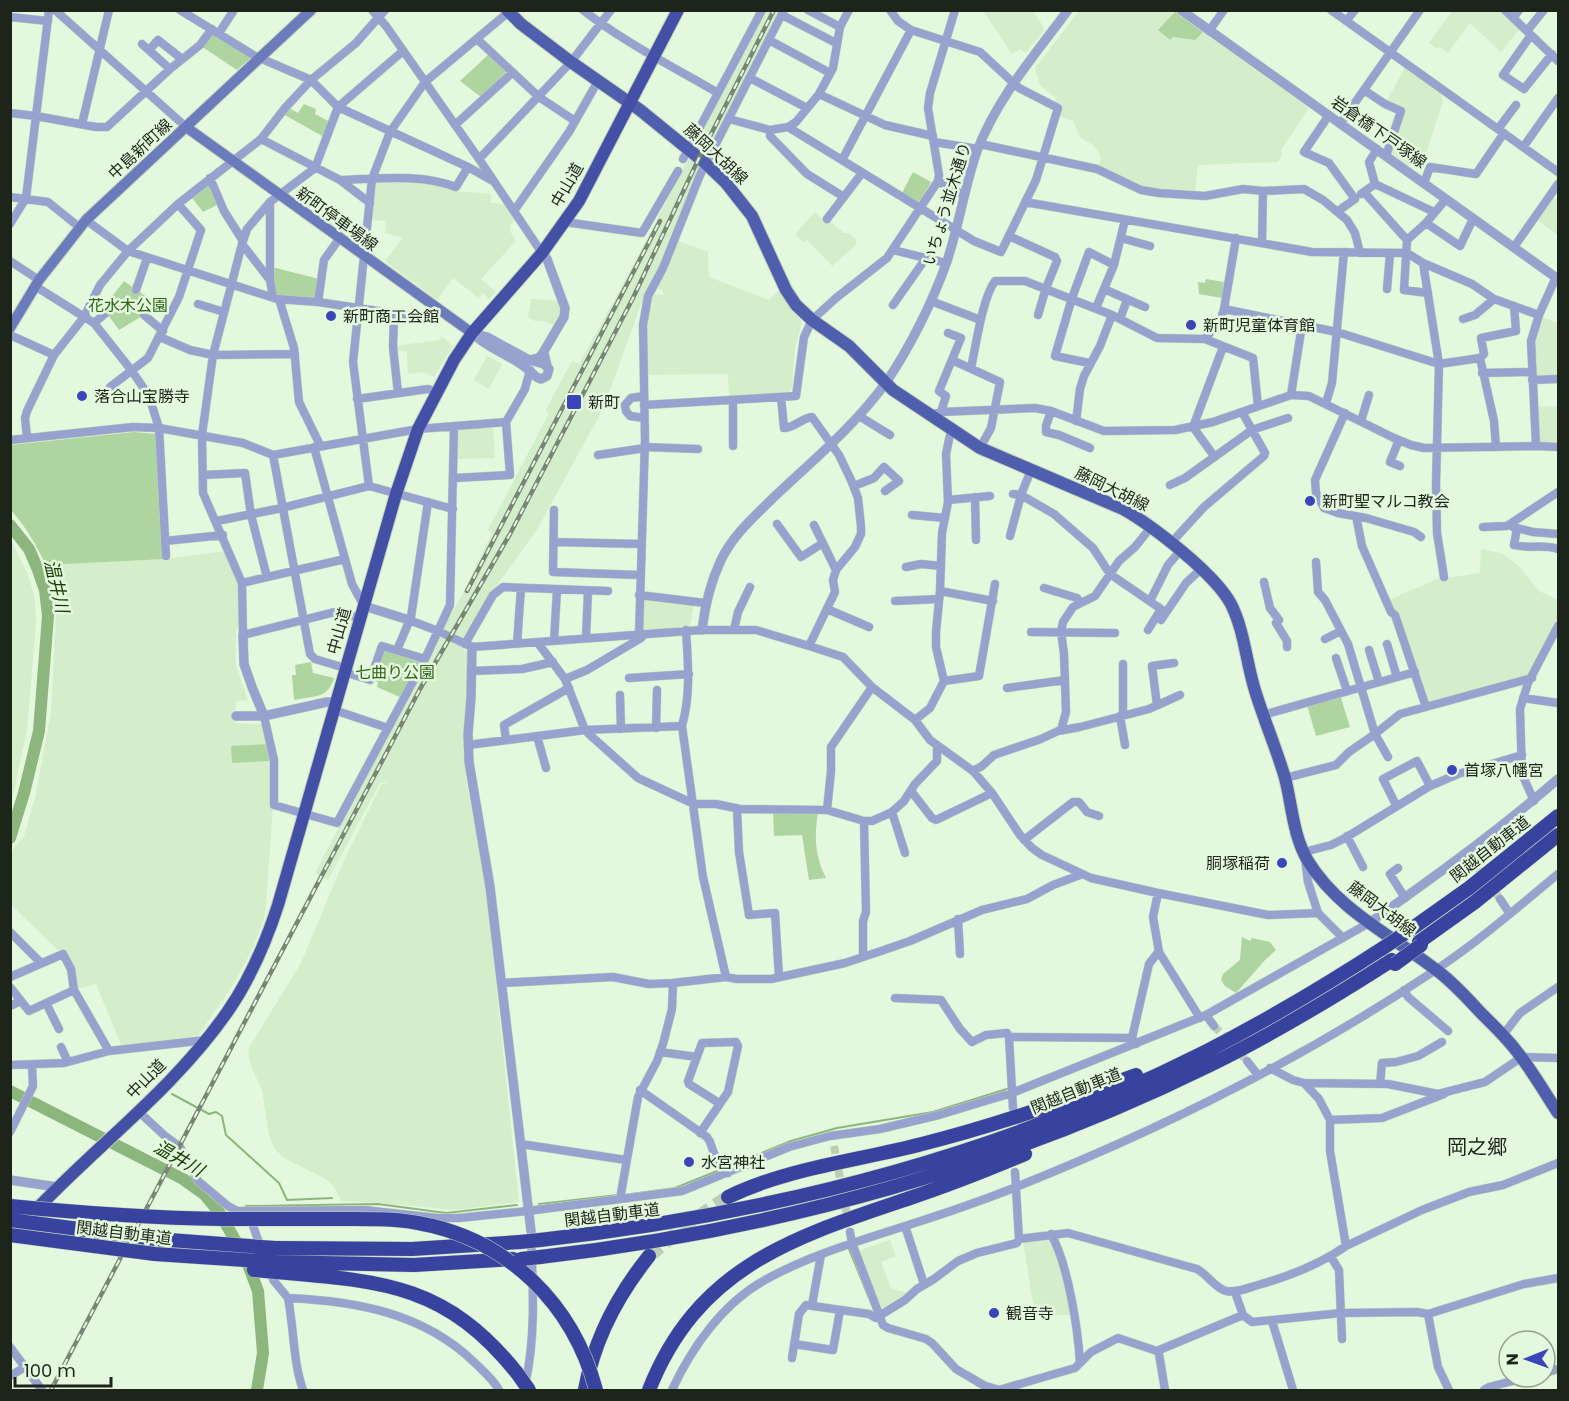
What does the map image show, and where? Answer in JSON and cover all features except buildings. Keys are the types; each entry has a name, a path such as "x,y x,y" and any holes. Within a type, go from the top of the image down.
{"highway":[{"name":"中山道","path":"10,1236 57,1187 173,1077 206,1040 242,989 267,939 306,814 396,494 418,429 436,392 472,333 542,253 579,201 678,10"},
{"name":"関越自動車道","path":"10,1220 156,1239 275,1248 412,1249 520,1242 535,1236 628,1230 719,1215 823,1192 934,1161 1022,1131 1122,1090 1205,1051 1303,998 1383,948 1469,888 1558,816"},
{"name":"関越自動車道","path":"276,1267 414,1265 540,1257 662,1240 774,1219 875,1193 980,1161 1117,1108 1212,1064 1310,1011 1420,944 1558,835"},
{"path":"649,1390 664,1358 684,1326 711,1295 759,1258 817,1230 967,1178 1138,1104 1290,1027 1349,994 1393,962"},
{"path":"728,1197 786,1174 920,1145 1039,1110 1142,1072 1303,998"},
{"path":"10,1206 156,1216 397,1220 440,1228 468,1238 496,1253 526,1274 541,1289 567,1321 577,1338 596,1390"},
{"path":"10,1236 133,1255 276,1267 402,1289 446,1308 484,1336 529,1390"},
{"path":"585,1390 593,1355 609,1315 649,1256"}],"main road":[{"name":"中島新町線","path":"10,328 37,283 82,224 311,10"},
{"name":"藤岡大胡線","path":"509,11 521,24 571,62 630,102 686,154 706,164 736,193 752,216 786,290 796,305 812,320 849,346 885,383 935,413 951,430 980,448 1123,509 1151,527 1201,569 1231,604 1238,623 1254,687 1284,778 1304,852 1328,887 1369,923 1436,969 1503,1035 1522,1057 1558,1113"},
{"name":"新町停車場線","path":"186,127 232,160 275,199 339,238 472,333"}],"street":[{"path":"10,224 26,198 49,10"},
{"path":"55,10 186,127"},
{"path":"82,124 109,10"},
{"path":"180,10 255,56 310,80 338,107 493,181"},
{"path":"10,113 107,127 170,69 216,31 234,10"},
{"path":"583,10 600,24 718,93"},
{"path":"479,159 571,62 611,10"},
{"path":"686,154 762,10"},
{"path":"808,10 840,27"},
{"path":"729,119 770,130 788,127 803,116 819,94 833,68 840,27 849,10"},
{"path":"788,127 955,230 1001,252 1044,158 1058,108 1013,84 980,52 911,30 898,21 890,10"},
{"path":"644,405 796,396 799,360 804,337 812,320 836,298 870,273 893,250 938,181 939,175 928,108 930,93 955,10"},
{"name":"いちょう並木通り","path":"702,630 705,603 711,582 722,558 741,529 859,416 885,383 931,301 946,263 963,195 979,146 1013,84 1068,10"},
{"name":"岩倉橋下戸塚線","path":"1181,10 1557,278"},
{"path":"1209,31 1224,10"},
{"path":"1331,10 1558,172"},
{"path":"1346,21 1354,10"},
{"path":"1340,124 1420,10"},
{"path":"1505,10 1558,61"},
{"path":"1513,18 1519,10"},
{"path":"1544,10 1503,75 1524,89 1552,54"},
{"path":"369,486 354,362 372,179 390,132 425,82 509,11"},
{"path":"27,438 25,418 27,411 54,355 84,316 100,285 128,251 178,204 261,139 310,80 356,43 378,12 547,259 566,308 564,317 544,351 530,365 525,389 506,422 510,475 454,478"},
{"path":"506,740 504,725 634,642 642,634 639,596 645,447 644,326 648,296 663,268 706,164 783,13 836,44"},
{"path":"10,17 48,21"},
{"path":"842,160 911,30"},
{"path":"477,39 539,97 574,122"},
{"path":"150,49 158,40 182,60"},
{"path":"769,40 830,73"},
{"path":"142,44 170,69"},
{"path":"403,51 338,107 315,168 275,199 247,230 213,355 202,435 203,493 242,583 244,664 264,716 274,760 274,804 337,823 425,659 451,600 454,426"},
{"path":"455,125 512,73"},
{"path":"750,78 807,108"},
{"path":"514,211 574,122 598,81"},
{"path":"1364,90 1385,104 1401,111 1386,156"},
{"path":"819,94 885,125 933,139 1097,169 1141,190 1205,196 1243,189 1263,191 1304,189 1312,192 1338,211 1355,233 1360,253"},
{"path":"1524,146 1558,98"},
{"path":"1424,183 1430,167 1476,174 1516,105"},
{"path":"1329,115 1304,152 1329,163 1355,199"},
{"path":"770,130 770,136 804,171 844,197"},
{"path":"261,139 340,180 369,203"},
{"path":"1377,149 1369,162 1375,184 1434,212"},
{"path":"340,180 394,177 433,179 456,187 468,168"},
{"path":"564,222 642,233 678,171"},
{"path":"827,219 862,174"},
{"path":"210,178 224,212 242,243 270,280 295,354 298,402 317,446 328,497 362,612"},
{"path":"938,181 963,195"},
{"path":"1338,211 1375,184"},
{"path":"1514,247 1558,184"},
{"path":"1262,243 1263,191"},
{"path":"1364,192 1407,240 1404,290 1428,294"},
{"path":"10,197 48,202 128,251 276,298 425,318 434,316 439,311"},
{"path":"270,280 275,199"},
{"path":"1407,240 1446,200"},
{"path":"1024,202 1312,252 1407,253 1472,284 1494,299 1539,315"},
{"path":"110,387 148,358 179,297 201,230 178,204"},
{"path":"1426,223 1461,246 1473,219"},
{"path":"1096,308 1114,265 1125,220"},
{"path":"1009,236 1055,257 1057,261 1038,315"},
{"path":"318,302 324,260 339,238"},
{"path":"1121,238 1150,246"},
{"path":"1205,339 1221,319 1236,238"},
{"path":"893,250 946,263"},
{"path":"1089,363 1055,356 1072,298 1089,252 1114,265"},
{"path":"1326,403 1332,383 1344,252"},
{"path":"1387,289 1390,254"},
{"path":"136,290 147,258"},
{"path":"893,305 926,258"},
{"path":"10,261 94,323 149,396 159,428 166,556"},
{"path":"1423,262 1439,364 1437,533 1444,577"},
{"path":"1536,446 1531,341 1539,315 1557,278"},
{"path":"971,368 985,308 996,281 1025,281 1096,308 1157,338 1205,339 1253,358 1257,406"},
{"path":"1104,289 1145,307"},
{"path":"1463,319 1475,315 1494,299"},
{"path":"1076,421 1080,389 1089,363 1127,300"},
{"path":"931,301 978,319"},
{"path":"198,304 224,312"},
{"path":"1224,309 1336,332 1439,364 1480,358 1484,354 1481,338 1516,331 1514,306"},
{"path":"94,323 107,312"},
{"path":"394,314 393,347 398,393"},
{"path":"144,315 161,334 190,350 213,355 295,354"},
{"path":"1291,395 1302,325"},
{"path":"472,333 486,337 530,365 544,364 549,369"},
{"path":"935,413 946,396 939,391 961,338 948,333"},
{"path":"10,335 54,355"},
{"path":"1193,427 1223,347"},
{"path":"525,389 547,376 549,369 544,351"},
{"path":"1480,358 1494,422 1496,447"},
{"path":"952,360 1000,382 990,434 980,448"},
{"path":"530,365 532,375 541,379"},
{"path":"1482,373 1558,379"},
{"path":"357,399 428,389 436,392"},
{"path":"1361,421 1369,394"},
{"path":"935,413 1035,408 1052,411 1104,431 1175,430 1193,427 1291,395 1309,396 1418,447 1558,447"},
{"path":"644,396 632,398 625,405 630,416 644,418"},
{"path":"780,397 784,428 792,427 812,417 839,455 854,486 860,506 861,534 855,546 836,570 833,580 835,592 809,646"},
{"path":"733,400 733,446"},
{"path":"1052,411 1046,432 1090,448"},
{"path":"1150,601 1176,547 1204,507 1264,456 1265,453 1242,412"},
{"path":"1345,413 1315,480 1316,493 1324,508 1414,532 1421,537"},
{"path":"859,416 890,435"},
{"path":"1170,485 1185,478 1252,430 1288,418"},
{"path":"10,440 133,427 159,428 243,443 273,455 418,429 506,422"},
{"path":"1193,427 1214,456"},
{"path":"915,720 930,708 944,681 936,647 942,533 948,500 946,454 951,430"},
{"path":"1399,440 1390,462 1400,466"},
{"path":"598,455 645,447 698,449"},
{"path":"273,455 312,657 370,680 382,646 425,659"},
{"path":"854,486 874,478 884,467 899,481 885,491"},
{"path":"1010,536 1017,494 1030,470"},
{"path":"203,475 245,472 251,515 267,577"},
{"path":"217,521 282,508 369,486 453,509"},
{"path":"1508,526 1558,492"},
{"path":"1017,494 1054,513 1093,548 1110,574 1161,609 1148,630"},
{"path":"948,500 990,496"},
{"path":"975,497 976,540"},
{"path":"397,650 411,617 428,502"},
{"path":"554,510 553,572 640,575"},
{"path":"912,514 945,518"},
{"path":"1356,516 1362,546 1391,612 1395,615 1426,707"},
{"path":"777,524 801,557 823,543"},
{"path":"814,525 836,570"},
{"path":"1483,527 1508,526 1533,532 1558,534"},
{"path":"1061,730 1066,712 1061,632 1063,622 1073,607 1095,596 1119,561 1135,547 1151,527"},
{"path":"1517,528 1514,545 1526,548 1550,546 1558,549"},
{"path":"165,541 223,535"},
{"path":"554,542 641,544"},
{"path":"242,583 345,559"},
{"path":"1316,562 1318,592 1348,644 1375,734 1388,757"},
{"path":"906,567 921,564 941,566"},
{"path":"1161,620 1186,584 1201,569"},
{"path":"1264,582 1270,608 1287,642 1287,647"},
{"path":"944,681 979,676 995,584"},
{"path":"524,1390 530,1365 535,1236 528,1211 490,887 469,762 471,671 469,646 493,595 503,587 608,591"},
{"path":"734,630 738,612 750,587"},
{"path":"517,644 521,588"},
{"path":"1044,588 1077,598 1081,603"},
{"path":"554,641 557,590"},
{"path":"586,638 588,591"},
{"path":"895,601 940,595 993,601"},
{"path":"639,596 705,603"},
{"path":"827,609 869,627"},
{"path":"243,635 335,612 362,612 409,620 469,646 538,643 686,630 756,630 843,657 872,687 915,720 930,740 973,771 992,793 1024,840 1042,855 1080,875 1268,915 1318,914"},
{"path":"1534,801 1522,774 1520,709 1532,678 1558,626"},
{"path":"686,630 689,674 688,706 682,726 703,877 726,977"},
{"path":"1325,639 1341,631"},
{"path":"1031,632 1115,633"},
{"path":"538,643 567,683 585,730 638,778 694,804 716,804 737,809 827,810 864,821 872,821 892,812 911,791 937,761 937,746"},
{"path":"1387,644 1397,676"},
{"path":"1369,650 1379,682"},
{"path":"1336,658 1347,691"},
{"path":"471,671 522,669 553,662"},
{"path":"1157,705 1152,666 1174,663"},
{"path":"1123,664 1122,716 1125,745"},
{"path":"1263,715 1415,672"},
{"path":"629,678 689,674"},
{"path":"1284,778 1336,765 1349,752 1400,714 1532,678"},
{"path":"1006,688 1065,680"},
{"path":"827,810 831,747 872,687"},
{"path":"656,728 657,690"},
{"path":"620,695 621,729"},
{"path":"973,771 994,755 1061,730 1122,716 1180,695"},
{"path":"1523,698 1558,703"},
{"path":"236,716 264,716 327,702 388,728"},
{"path":"468,745 585,730 682,726"},
{"path":"537,736 546,768"},
{"path":"1343,938 1318,914 1308,882 1304,852 1331,844 1347,836 1430,786 1458,774 1522,754"},
{"path":"1396,805 1383,779 1417,761 1430,786"},
{"path":"237,1211 364,1210 437,1218 459,1218 682,1191 726,1169 789,1147 830,1136 939,1115 1012,1093 1134,1041 1203,1017 1343,938 1369,923 1465,855 1557,782"},
{"path":"911,791 936,820 992,793"},
{"path":"1024,840 1073,802 1079,802 1087,812 1099,816"},
{"path":"737,809 739,852 748,915 775,913 779,977"},
{"path":"892,812 905,853"},
{"path":"863,957 862,921 866,912 864,821"},
{"path":"1347,836 1363,867"},
{"path":"1465,855 1474,864"},
{"path":"1398,868 1390,874 1405,898"},
{"path":"672,1390 698,1343 731,1307 765,1280 852,1243 1016,1187 1156,1126 1258,1075 1436,969 1510,914 1558,874"},
{"path":"501,983 613,976 643,983 673,983 726,977 737,979 779,977 863,957 910,941 982,910 1027,898 1080,875"},
{"path":"1158,893 1153,917 1159,951 1203,1017 1214,1026"},
{"path":"1500,899 1510,914"},
{"path":"958,919 960,954"},
{"path":"10,932 41,963"},
{"path":"1134,1041 1149,964 1159,951"},
{"path":"10,977 63,954 71,969 74,990 109,1050"},
{"path":"620,1200 640,1090 650,1075 660,1052 672,1009 673,983"},
{"path":"10,987 29,1011 74,990"},
{"path":"1503,1035 1520,1013 1558,987"},
{"path":"1404,990 1408,997 1448,1031"},
{"path":"895,998 941,1000 953,1020 972,1042 986,1035 1007,1033 1013,1108"},
{"path":"10,1006 21,1001"},
{"path":"46,1003 59,1029"},
{"path":"1009,1037 1134,1041"},
{"path":"10,1065 68,1062 109,1050 206,1040"},
{"path":"700,1132 728,1092 738,1046 736,1042 702,1043 689,1084 719,1103"},
{"path":"1380,1084 1382,1063 1418,1056 1442,1042"},
{"path":"61,1047 68,1062"},
{"path":"660,1052 697,1057"},
{"path":"1270,1068 1304,1083 1380,1084 1438,1094 1485,1082 1522,1057 1558,1058"},
{"path":"1247,1061 1258,1075"},
{"path":"10,1132 16,1113 30,1092 34,1081 32,1065"},
{"path":"1304,1083 1319,1099 1330,1120 1330,1151 1346,1246"},
{"path":"640,1090 712,1143 712,1150 726,1169"},
{"path":"1330,1120 1382,1118 1449,1092"},
{"path":"138,1111 180,1147 198,1180 252,1223 274,1281 288,1298 299,1379 303,1390"},
{"path":"830,1136 834,1146"},
{"path":"521,1144 626,1160"},
{"path":"1019,1239 1068,1233 1090,1238 1197,1269 1218,1287 1235,1292 1292,1276 1331,1257 1346,1246 1422,1210 1469,1192 1503,1185 1558,1163"},
{"path":"792,1358 801,1310 806,1305 869,1314 876,1318 958,1261 976,1253 1017,1243 1019,1239 1015,1172"},
{"path":"10,1180 57,1187"},
{"path":"905,1226 924,1284"},
{"path":"850,1232 852,1243 883,1324 888,1328 926,1339 956,1369 993,1389 1007,1389 1075,1368 1087,1355 1113,1339 1118,1338 1157,1351 1243,1315"},
{"path":"1051,1234 1060,1257 1072,1302 1080,1364"},
{"path":"812,1305 821,1255"},
{"path":"1331,1257 1339,1270 1342,1339"},
{"path":"1235,1292 1243,1315 1252,1322 1341,1313 1417,1312 1428,1314 1524,1284 1558,1278"},
{"path":"288,1298 350,1303 379,1309 411,1320 459,1347 499,1390"},
{"path":"794,1344 833,1350 840,1310"},
{"path":"1428,1314 1438,1367 1449,1390"},
{"path":"1272,1321 1293,1390"},
{"path":"10,1347 42,1390"},
{"path":"1157,1351 1165,1390"},
{"path":"10,1376 25,1367"}],"shaded area":[{"path":"766,11 781,11 679,215 667,250 640,307 604,407 538,528 486,601 460,644 467,653 468,700 463,749 467,785 485,880 519,1202 455,1210 342,1201 326,1179 284,1158 275,1149 269,1136 262,1090 248,1053 250,1046 301,963 345,858 381,785 389,781 380,783 328,880 315,873 462,595 492,533 488,530 549,413 546,410 547,407 572,361 579,364"},
{"path":"983,11 1033,11 1045,29 1026,53 1020,49 1012,54"},
{"path":"1079,11 1173,11 1175,12 1159,30 1170,40 1172,37 1195,40 1203,32 1309,108 1281,150 1282,156 1278,162 1198,165 1195,192 1142,187 1097,168 1101,160 1100,154 1093,145 1081,138 1072,119 1071,121 1059,116 1054,103 1056,98 1040,85 1035,68"},
{"path":"1452,11 1501,11 1520,28 1501,52 1470,23 1448,53 1429,43"},
{"path":"1406,66 1439,90 1443,101 1423,163 1410,160 1408,165 1390,152 1403,111 1386,102"},
{"path":"398,179 442,185 455,191 491,194 491,203 508,204 518,219 510,224 511,233 516,241 481,279 496,292 489,299 483,293 479,298 453,278 437,300 385,261 403,238 385,233 386,221 372,220 375,180"},
{"path":"1553,197 1558,201 1558,235 1537,220"},
{"path":"815,212 844,233 849,233 857,241 855,246 832,266 807,240 803,242 795,234"},
{"path":"675,240 708,252 709,277 769,300 779,290 790,308 802,321 795,349 792,388 789,393 729,396 728,374 647,375 646,330 652,294 664,295 662,290 654,289"},
{"path":"531,299 560,301 562,312 554,326 528,318"},
{"path":"1541,317 1558,323 1558,377 1535,378 1533,343"},
{"path":"442,337 453,346 434,377 423,372 408,374 407,351 396,351 395,346 439,340"},
{"path":"487,356 502,364 489,389 474,380"},
{"path":"1558,406 1558,444 1539,443 1536,407"},
{"path":"493,426 495,458 457,459 457,433 460,429"},
{"path":"11,541 29,577 35,600 36,625 27,730 11,805"},
{"path":"1481,549 1500,553 1517,564 1539,591 1558,600 1558,621 1530,677 1430,702 1426,699 1397,613 1389,600 1442,577 1480,573"},
{"path":"225,551 238,584 241,620 236,631 236,665 248,700 236,701 235,723 264,724 273,760 273,807 265,916 252,950 233,985 198,1036 122,1047 96,984 77,989 72,964 65,950 60,952 11,905 13,849 24,836 35,798 51,712 56,613 46,565 165,559"},
{"path":"643,598 694,605 690,626 645,630 643,627"},
{"path":"1050,1237 1060,1264 1073,1318 1068,1315 1045,1316 1034,1310 1023,1241"},
{"path":"890,1240 896,1256 881,1262 891,1288 906,1293 900,1301 883,1313 857,1251"}],"green space":[{"path":"1175,12 1203,32 1195,40 1173,37 1170,40 1158,30"},
{"path":"212,32 251,58 237,70 201,46"},
{"path":"489,54 507,71 481,97 460,81"},
{"path":"304,104 316,109 315,114 330,122 324,137 283,114 289,108 298,113"},
{"path":"913,172 931,182 920,201 916,202 902,193"},
{"path":"207,184 210,184 219,204 203,212 192,198"},
{"path":"272,267 319,279 317,299 275,296"},
{"path":"1206,279 1224,282 1222,298 1199,294 1198,282 1205,283"},
{"name":"花水木公園","path":"124,281 154,302 144,315 119,330 103,308"},
{"path":"134,432 157,434 165,559 46,565 30,536 11,510 10,445"},
{"name":"七曲り公園","path":"383,647 423,660 402,698 377,687 378,682 372,680"},
{"path":"311,662 313,673 334,678 331,685 324,693 294,700 292,675 296,675 295,665"},
{"path":"1340,695 1350,727 1316,736 1307,705"},
{"path":"268,744 271,759 269,761 232,763 231,746"},
{"path":"773,811 818,813 816,846 826,878 809,880 802,835 774,836"},
{"path":"1242,937 1250,941 1252,938 1270,942 1276,950 1236,993 1225,986 1221,980 1223,974 1240,960"}],"waterway":[{"name":"温井川","path":"10,525 29,549 38,570 45,590 48,616 39,731 10,838"},
{"path":"727,1167 791,1141 837,1128 933,1112 1010,1088"},
{"name":"温井川","path":"10,1091 183,1179 204,1194 219,1212 246,1259 258,1291 263,1353 257,1390"},
{"path":"172,1094 209,1114 216,1112 222,1116 226,1135 279,1183 287,1200 332,1198"},
{"path":"624,1195 675,1188 722,1169"},
{"path":"539,1204 618,1195"},
{"path":"246,1206 378,1204 446,1213 517,1205"},
{"name":"温井川","path":"213,1205 220,1205"},
{"path":"849,1249 869,1298"},
{"path":"968,1372 987,1383"}],"tunnel":[{"path":"1474,864 1500,899"},
{"path":"1214,1026 1247,1061"},
{"path":"834,1146 848,1221"},
{"path":"649,1256 682,1228 728,1197"}],"railway":[{"path":"51,1390 420,689 510,534 633,298 699,158 774,10"},
{"path":"467,591 660,221"}],"place":[{"name":"新町商工会館","path":"331,316"},
{"name":"新町児童体育館","path":"1191,325"},
{"name":"落合山宝勝寺","path":"82,396"},
{"name":"新町","path":"574,402"},
{"name":"新町聖マルコ教会","path":"1310,501"},
{"name":"首塚八幡宮","path":"1452,770"},
{"name":"胴塚稲荷","path":"1282,863"},
{"name":"水宮神社","path":"689,1162"},
{"name":"観音寺","path":"994,1313"}],"district":[{"name":"岡之郷","path":"1477,1147"}]}
